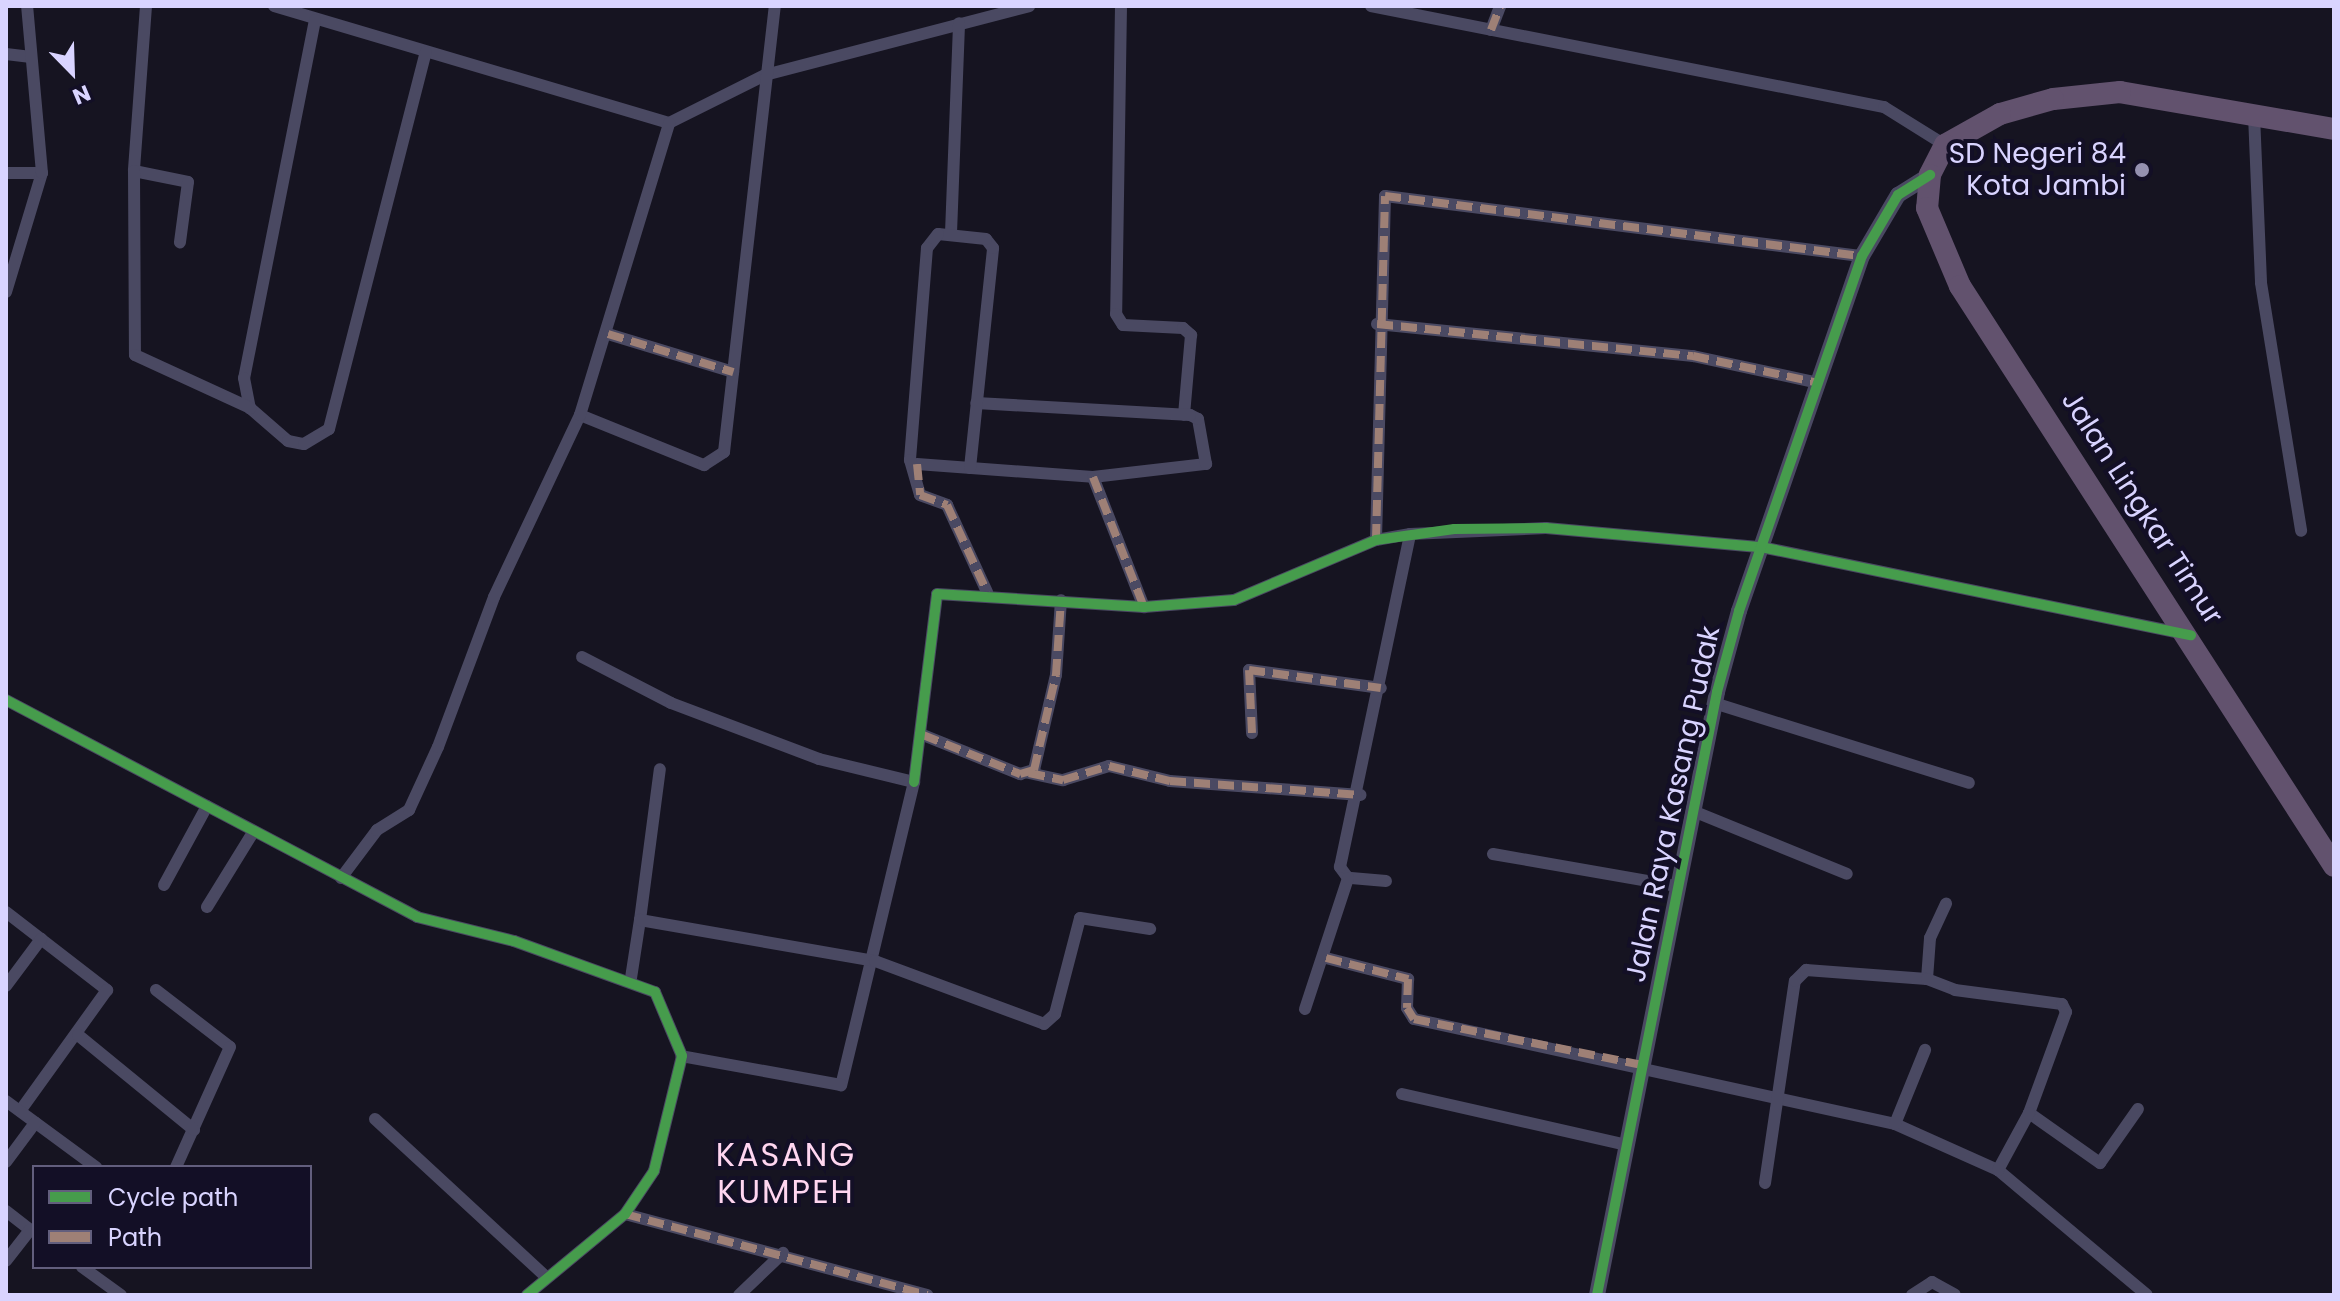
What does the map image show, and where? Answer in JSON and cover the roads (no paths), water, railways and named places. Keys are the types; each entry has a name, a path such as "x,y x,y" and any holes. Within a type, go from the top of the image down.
{"highway":[{"path":"1930,175 1945,145 2000,114 2053,99 2120,92 2334,129"},
{"name":"Jalan Lingkar Timur","path":"1930,175 1927,208 1937,244 1960,286 2191,635 2334,866"}],"street":[{"path":"6,292 42,173 29,57 27,6"},
{"path":"146,6 134,171 135,355 250,408 288,441 304,444 329,429 426,52"},
{"path":"274,6 669,123 765,75 1029,6"},
{"path":"580,415 713,465 724,452 775,6"},
{"path":"1121,6 1116,314 1123,325 1183,328 1191,335 1184,415"},
{"path":"1371,6 1884,107 1945,145"},
{"path":"1491,30 1500,6"},
{"path":"250,408 244,378 315,20"},
{"path":"951,233 959,23"},
{"path":"6,54 29,57"},
{"path":"2254,115 2259,258 2301,531"},
{"path":"341,878 356,852 415,799 494,597 580,415 608,334 669,123"},
{"path":"134,171 188,182 180,242"},
{"path":"6,173 42,173"},
{"name":"Jalan Raya Kasang Pudak","path":"1597,1295 1714,703 1761,547 1862,256 1898,195 1930,175"},
{"path":"1376,540 1377,324 1382,200 1390,194 1862,256"},
{"path":"970,468 993,248 986,239 951,233 932,237 927,248 910,457 917,464 920,495 947,505 987,592"},
{"path":"1377,324 1693,356 1819,383"},
{"path":"608,334 733,372"},
{"path":"917,464 1093,477 1202,470 1198,419 1184,415 976,403"},
{"path":"1093,477 1144,607"},
{"path":"682,1056 841,1085 875,961 923,735 932,603 946,592 987,592 1144,607 1234,600 1376,540 1410,534 1546,528 1761,547 2191,635"},
{"path":"1386,881 1348,878 1340,867 1360,795 1410,534"},
{"path":"1029,773 1056,675 1061,600"},
{"path":"582,657 671,703 775,743 914,782"},
{"path":"1252,733 1249,670 1381,688"},
{"path":"6,700 341,878 446,929 514,941 631,978 655,992 682,1056 654,1171 625,1214 527,1295"},
{"path":"1714,703 1969,783"},
{"path":"923,735 1029,773 1063,780 1109,766 1170,781 1360,795"},
{"path":"631,978 660,769"},
{"path":"164,885 207,806"},
{"path":"1693,811 1847,874"},
{"path":"207,907 254,831"},
{"path":"1493,854 1677,886"},
{"path":"1305,1009 1326,958 1348,878"},
{"path":"1927,979 1930,938 1946,904"},
{"path":"6,912 107,990 78,1035 20,1111"},
{"path":"640,920 875,961 1044,1024 1055,1014 1080,918 1150,929"},
{"path":"6,986 41,939"},
{"path":"1326,958 1408,979 1407,1008 1414,1019 1643,1065 1895,1124 1998,1170 2147,1295"},
{"path":"1765,1183 1782,1097 1800,972 1927,979 1955,990 2062,1004 2066,1012 2029,1113 1998,1170"},
{"path":"156,990 230,1047 177,1165"},
{"path":"78,1035 194,1130"},
{"path":"1895,1124 1925,1050"},
{"path":"1402,1094 1627,1145"},
{"path":"6,1101 93,1165"},
{"path":"2029,1113 2100,1163 2138,1109"},
{"path":"375,1119 546,1277"},
{"path":"6,1162 35,1123"},
{"path":"6,1211 32,1231 6,1261"},
{"path":"625,1214 783,1253 927,1295"},
{"path":"739,1295 783,1253"},
{"path":"85,1269 121,1295"},
{"path":"1912,1295 1932,1282 1955,1295"}],"place":[{"name":"SD Negeri 84 Kota Jambi","path":"2142,170"}],"district":[{"name":"KASANG KUMPEH","path":"786,1174"}]}
